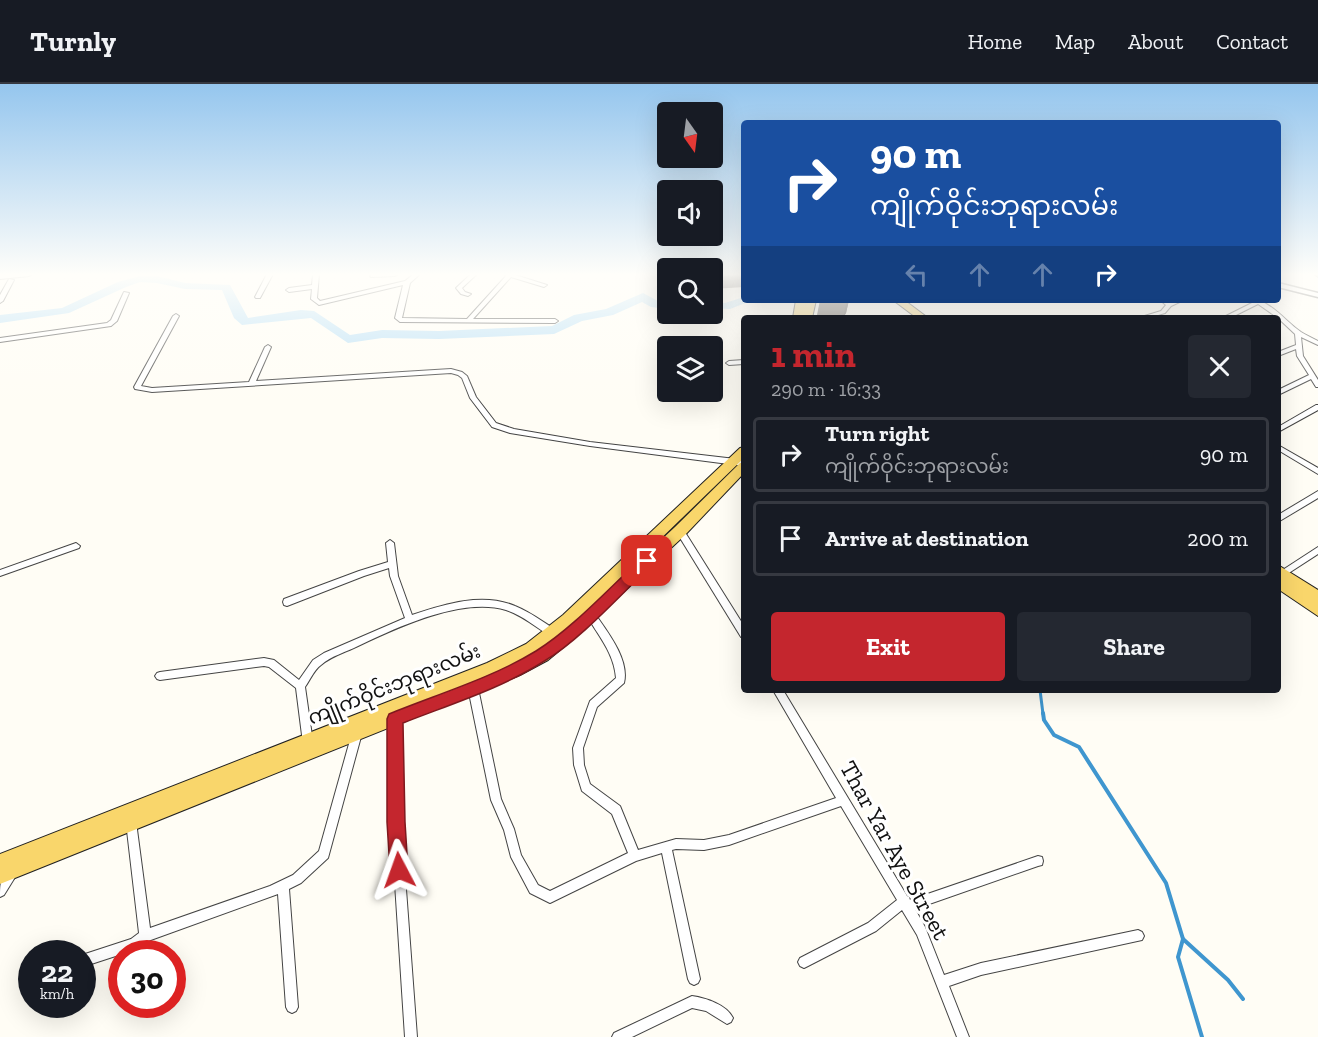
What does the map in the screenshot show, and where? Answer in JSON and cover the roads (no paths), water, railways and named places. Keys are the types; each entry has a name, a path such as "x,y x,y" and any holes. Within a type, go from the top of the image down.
{"main road":[{"name":"ကျိုက်ဝိုင်းဘုရားလမ်း","path":"308,746 357,734 395,713 556,637 590,614 741,460"},
{"name":"ကျိုက်ဝိုင်းဘုရားလမ်း","path":"4,870 308,746 395,713 473,688 515,670 543,655 556,637 674,528"},
{"path":"1281,576 1318,598"},
{"path":"1281,577 1318,609"}],"street":[{"path":"0,340 109,325 115,318"},
{"path":"175,318 137,387 152,390 451,371 465,377 472,398 494,425 513,431 590,444 741,460"},
{"path":"398,318 555,321"},
{"path":"1281,318 1298,333 1318,343"},
{"path":"1281,323 1285,321"},
{"path":"1298,333 1298,346 1311,377 1318,385"},
{"path":"1281,353 1298,346"},
{"path":"251,384 268,347"},
{"path":"729,363 741,362"},
{"path":"1281,392 1311,377"},
{"path":"1281,428 1318,406"},
{"path":"1281,449 1318,471"},
{"path":"1281,517 1318,494"},
{"path":"674,528 741,629"},
{"path":"390,543 397,587 410,620"},
{"path":"0,573 76,546"},
{"path":"1281,574 1318,550"},
{"path":"287,602 362,573 393,564"},
{"path":"308,746 300,686 316,663 327,656 410,620 460,604 507,606 556,637"},
{"path":"590,614 615,651 621,680 593,704 578,748 579,765 586,787 616,810 635,856"},
{"path":"160,676 264,662 271,663 300,686"},
{"path":"473,688 496,800 509,829 516,857 534,889 550,897 635,856 676,844 704,845 729,840 844,800"},
{"name":"Thar Yar Aye Street","path":"780,693 921,931 963,1037"},
{"path":"395,713 396,822 411,1037"},
{"path":"96,956 134,944 145,936 297,879 324,854 357,734"},
{"path":"130,817 145,936"},
{"path":"666,846 694,979"},
{"path":"804,963 872,927 906,904 1038,861"},
{"path":"0,891 4,870"},
{"path":"283,885 292,1007"},
{"path":"941,982 981,969 1138,936"},
{"path":"618,1037 692,1002 713,1007 727,1018"}],"waterway":[{"path":"0,319 5,318"},
{"path":"241,318 246,322 270,318"},
{"path":"319,318 348,339 382,334 439,335 554,330 577,318"},
{"path":"1040,693 1043,714"},
{"path":"1043,713 1044,720 1054,735 1079,747 1166,883 1183,939"},
{"path":"1183,939 1228,980 1243,999"},
{"path":"1183,939 1178,957 1202,1037"}]}
